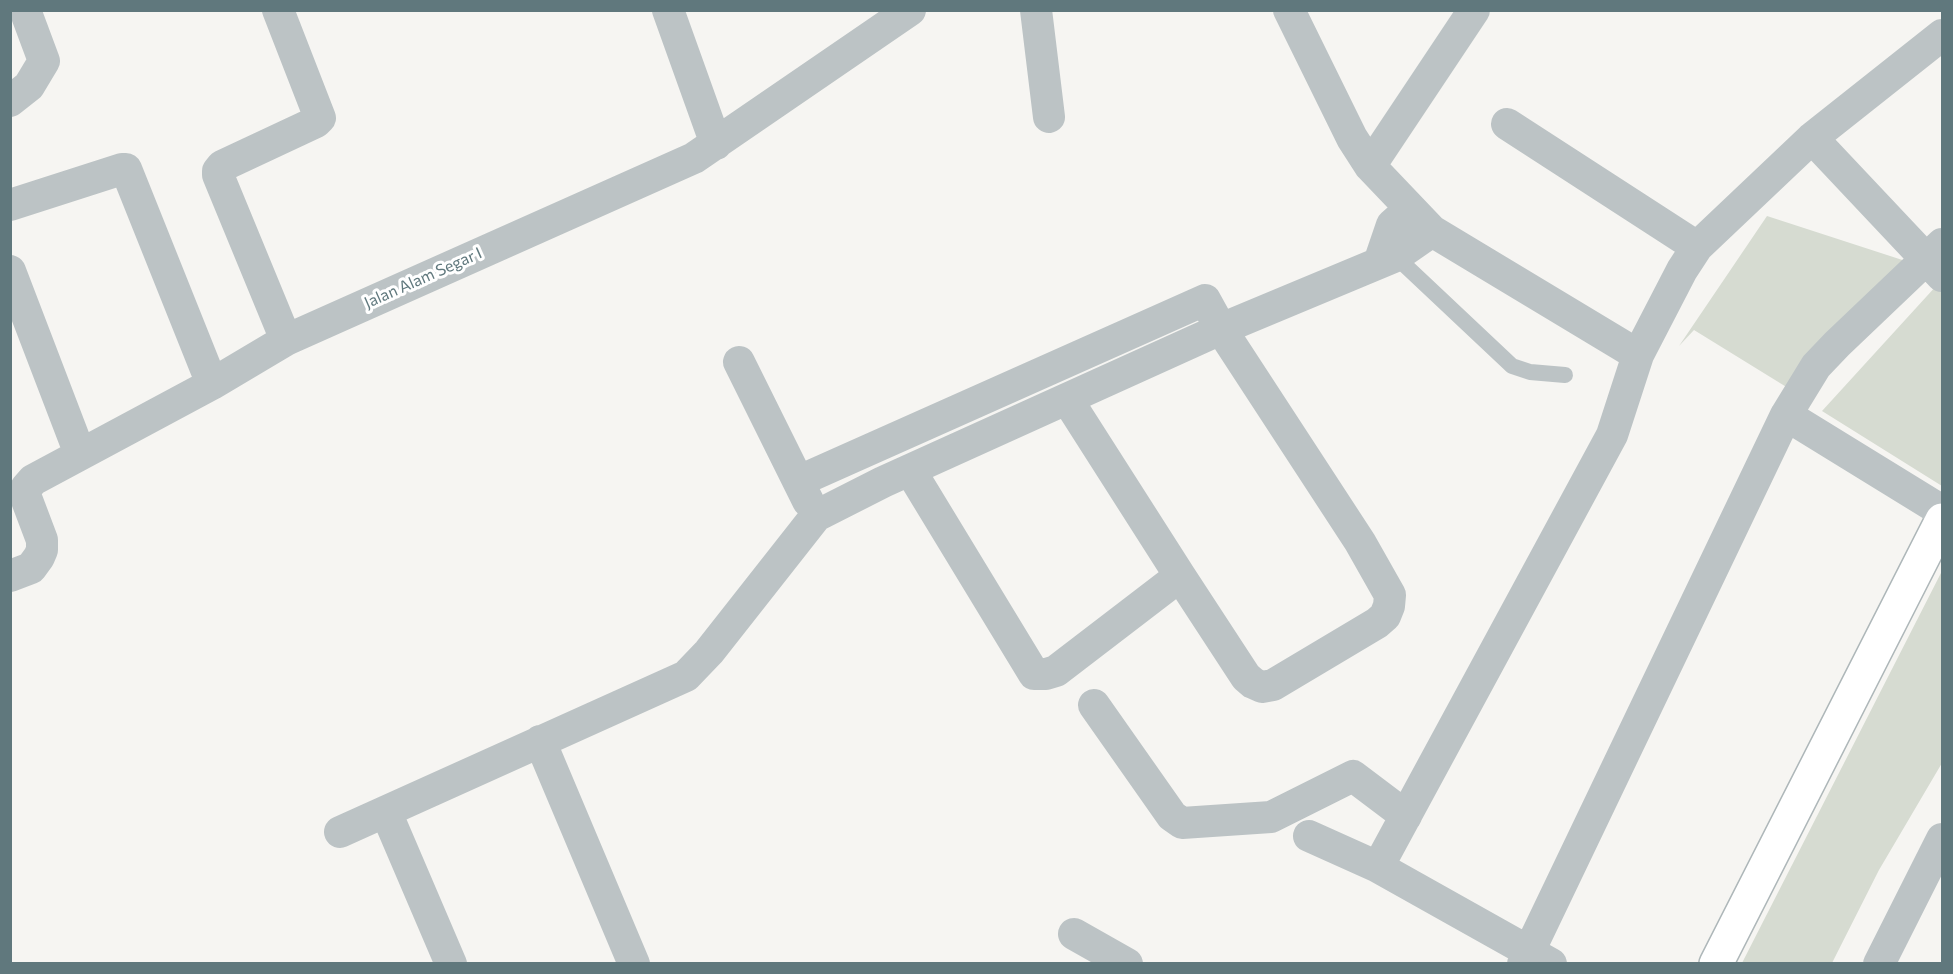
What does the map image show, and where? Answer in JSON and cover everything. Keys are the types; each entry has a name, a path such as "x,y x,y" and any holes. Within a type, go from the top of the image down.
{"street":[{"path":"10,13 18,10"},
{"path":"10,101 29,86 44,61 25,10"},
{"path":"278,10 320,118 316,122 222,166 218,175 286,340"},
{"path":"668,10 716,144"},
{"name":"Jalan Alam Segar I","path":"10,576 31,568 42,550 42,540 25,495 26,488 33,480 212,384 286,340 694,158 910,10"},
{"path":"1036,10 1049,117"},
{"path":"1288,10 1352,138 1370,166 1432,231 1638,355"},
{"path":"1370,166 1469,13"},
{"path":"1378,867 1612,435 1638,355 1682,270 1697,247 1812,138 1942,35"},
{"path":"1507,124 1697,247"},
{"path":"1309,836 1378,867 1534,960 1786,415 1816,366 1837,344 1937,260 1812,138"},
{"path":"10,205 122,169 126,170 212,384"},
{"path":"1387,255 1392,225 1410,209"},
{"path":"340,832 686,676 709,652 816,516 910,470 1387,255 1432,231"},
{"path":"10,271 80,454"},
{"path":"799,481 1205,300 1221,329 1360,542 1390,596 1389,606 1384,616 1273,685 1262,687 1253,684 1246,677 1180,576 1067,399"},
{"path":"739,362 816,516"},
{"path":"1786,415 1942,511"},
{"path":"910,470 1034,674 1056,671 1180,576"},
{"path":"1716,963 1942,520"},
{"path":"1094,705 1172,816 1182,823 1271,817 1353,776 1406,816"},
{"path":"540,741 634,963"},
{"path":"386,812 451,963"},
{"path":"1879,963 1942,839"},
{"path":"1074,934 1127,963"}],"lane":[{"path":"1387,255 1512,366 1530,372 1565,375"}],"shaded area":[{"path":"1767,216 1927,268 1801,396 1694,330 1679,346"},
{"path":"1937,285 1942,290 1942,486 1822,411"},
{"path":"1942,571 1942,763 1879,870 1832,963 1742,963"}]}
